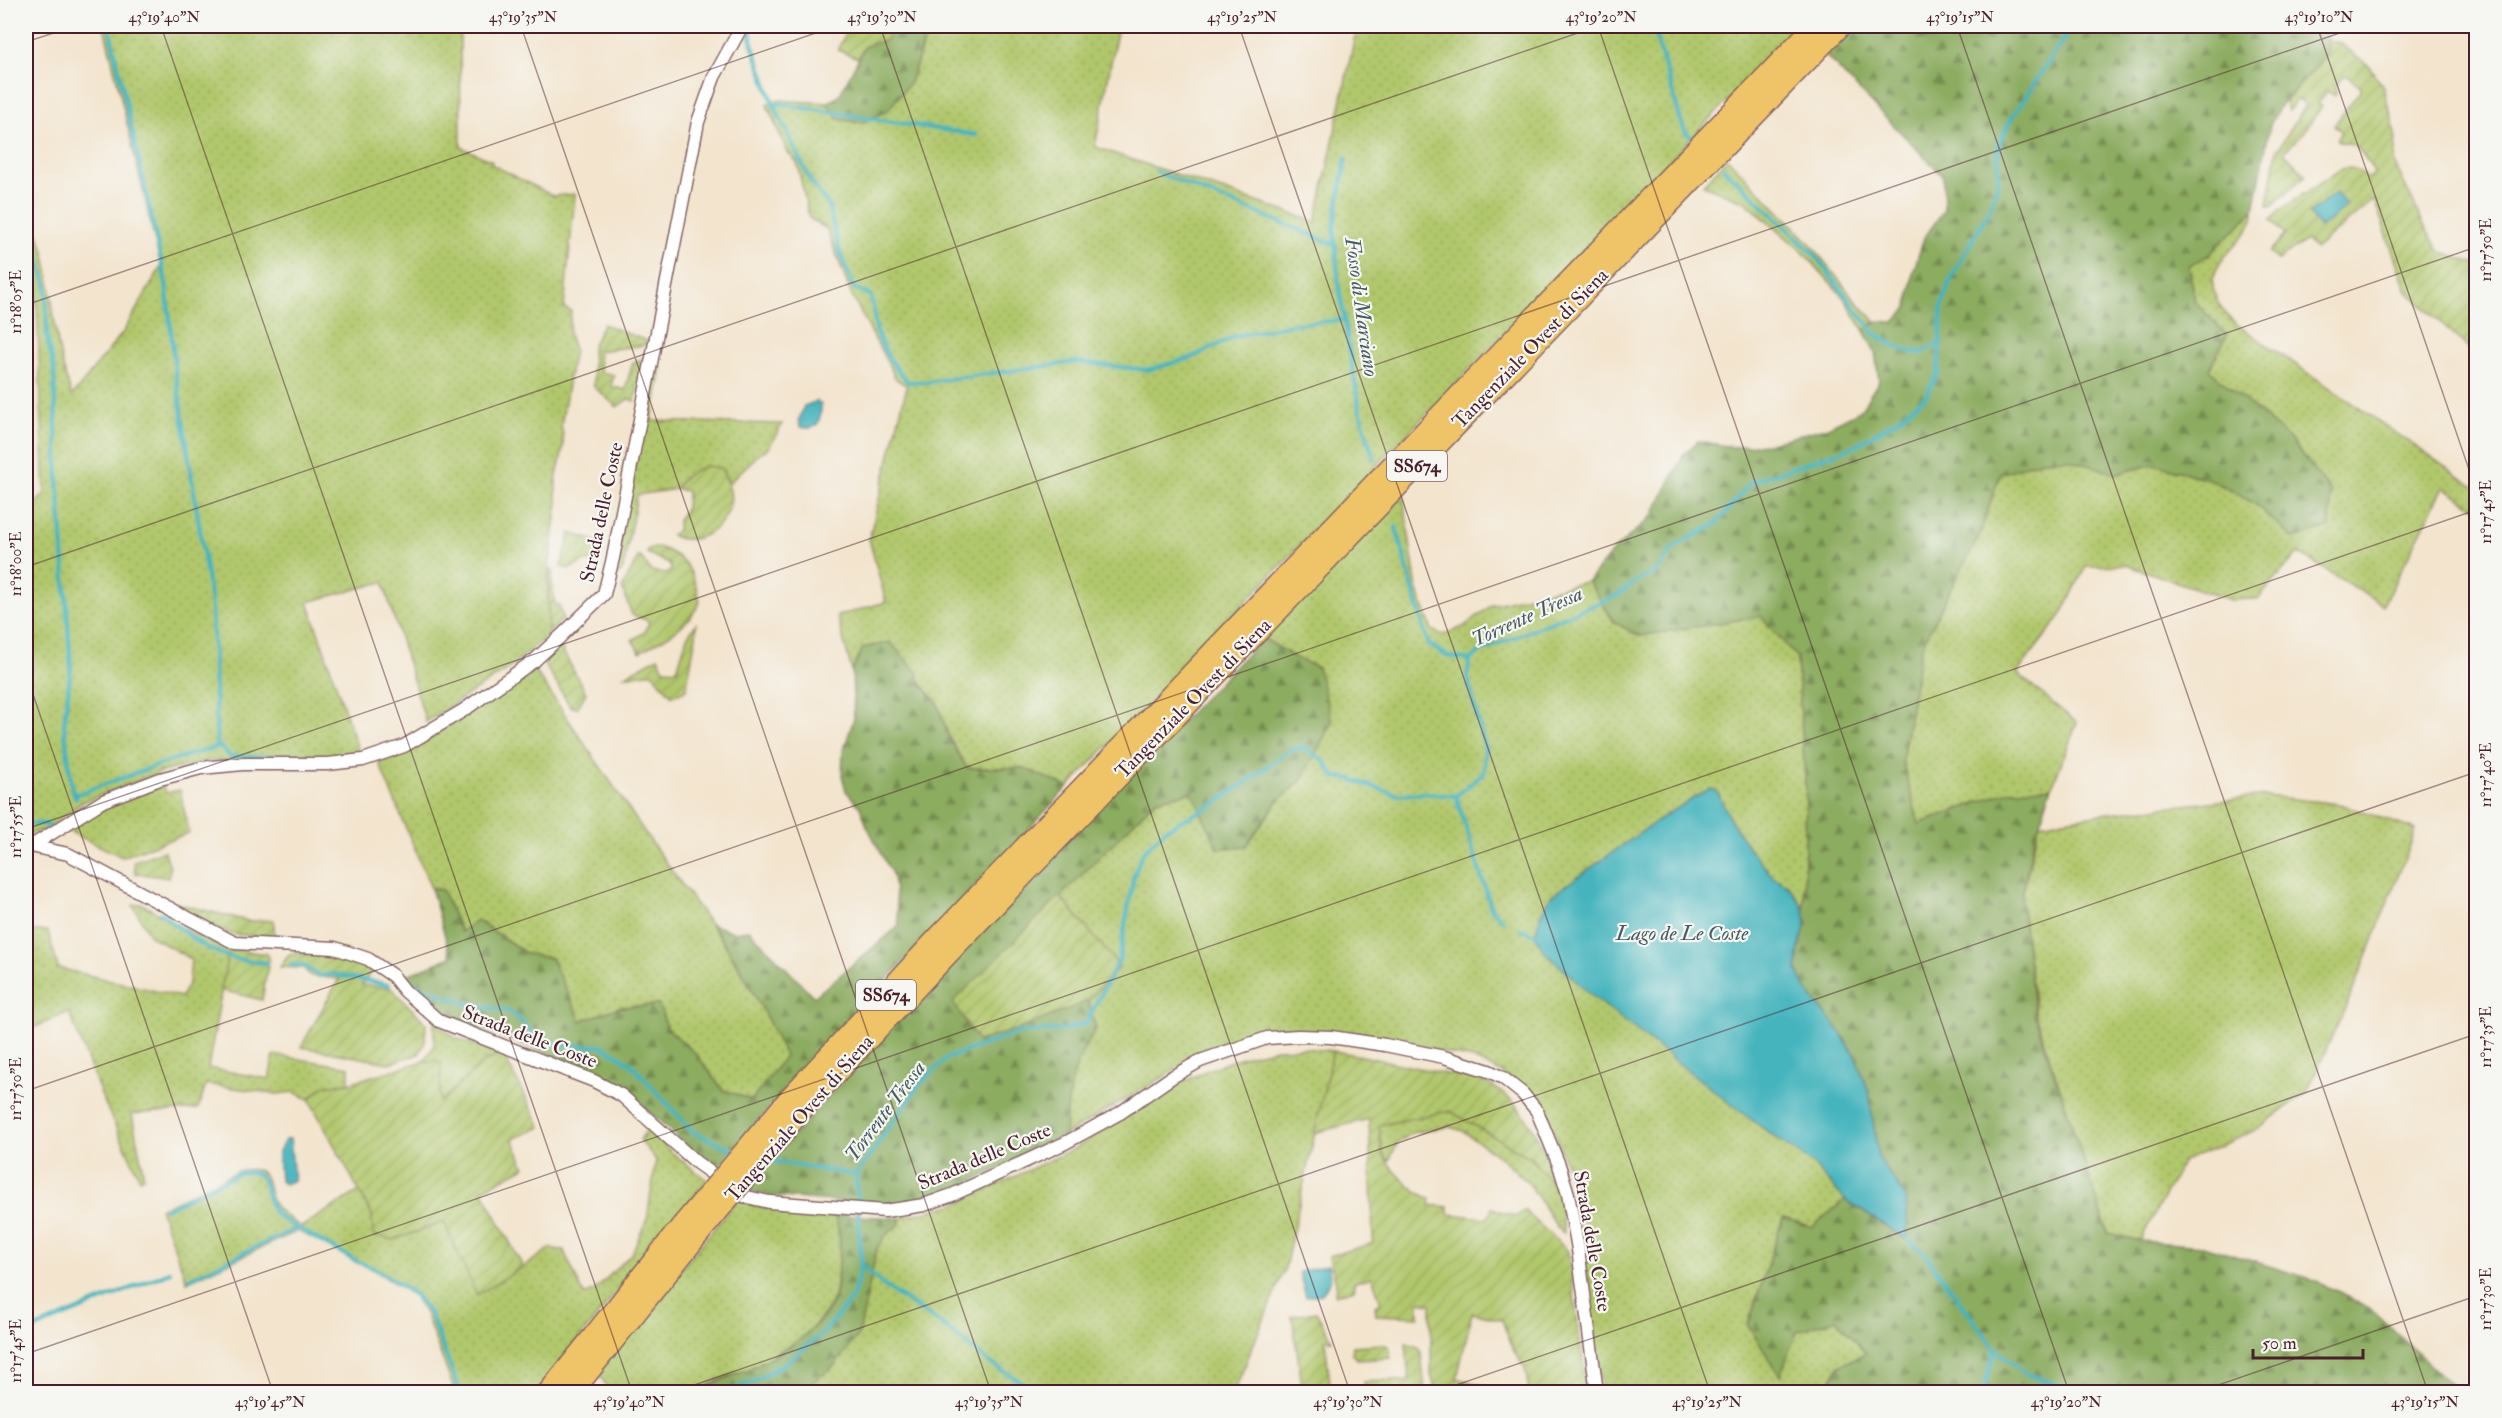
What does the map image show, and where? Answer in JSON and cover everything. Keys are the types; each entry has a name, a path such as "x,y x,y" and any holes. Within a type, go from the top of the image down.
{"highway":[{"name":"Tangenziale Ovest di Siena","path":"549,1392 689,1231 803,1108 988,899 1815,26"},
{"name":"Tangenziale Ovest di Siena","path":"988,899 1840,26"},
{"name":"Tangenziale Ovest di Siena","path":"572,1392 689,1231"}],"street":[{"name":"Strada delle Coste","path":"29,845 103,801 160,779 201,768 243,764 328,764 363,760 389,753 464,710 512,676 561,636 604,594 698,122 711,85 742,26"},
{"name":"Strada delle Coste","path":"29,845 68,854 235,943 335,948 368,959 393,976 405,991 440,1021 594,1081 621,1095 697,1163 743,1196 769,1202 885,1211 924,1205 952,1195 1065,1143 1120,1113 1172,1077 1200,1061 1267,1038 1298,1035 1385,1044 1444,1057 1489,1071 1503,1078 1523,1094 1537,1111 1549,1137 1568,1194 1597,1392"}],"green space":[{"path":"104,26 460,26 461,147 492,161 491,164 553,196 575,194 564,308 571,311 569,334 574,349 561,426 563,445 556,484 558,503 548,576 548,634 514,665 426,722 383,582 308,602 359,752 327,759 239,759 203,762 161,772 83,802 43,831 26,834 26,515 45,493 37,308 35,282 26,251 26,213 40,238 44,252 58,342 72,396 124,331 161,267"},
{"path":"848,26 891,26 886,40 865,46 858,58 838,50"},
{"path":"891,26 929,26 910,83 887,111 861,123 838,119 827,103 839,96 865,46 886,40"},
{"path":"929,26 1118,26 1095,147 1316,222 1357,26 1799,26 1068,787 1023,768 967,768 949,738 937,702 920,683 863,648 852,671 837,616 886,602 869,539 907,386 896,379 851,294 827,229 809,218 797,162 788,153 767,105 777,100 827,103 838,118 910,83"},
{"path":"1854,26 2325,26 2329,52 2280,106 2270,125 2254,210 2209,255 2189,266 2195,302 2227,335 2209,370 2289,438 2331,492 2330,527 2294,539 2255,504 2212,480 2154,464 2117,474 2069,459 2042,460 2000,474 1979,537 1921,648 1902,760 1919,824 2009,791 2052,787 2033,843 2021,900 2035,1017 2108,1233 2140,1241 2203,1246 2305,1277 2348,1296 2378,1315 2459,1392 1823,1392 1839,1366 1866,1353 1836,1319 1797,1331 1780,1376 1748,1325 1783,1218 1812,1227 1845,1200 1907,1240 1906,1198 1878,1157 1869,1093 1855,1056 1838,1029 1807,991 1797,970 1798,952 1806,924 1804,909 1806,791 1797,658 1761,616 1639,636 1614,622 1588,581 1614,550 1652,516 1684,454 1698,441 1733,447 1767,444 1828,427 1860,411 1879,381 1875,352 1864,331 1875,321 1894,322 1908,307 1913,273 1924,238 1944,210 1943,176 1826,56"},
{"path":"2327,39 2340,43 2368,65 2382,85 2396,140 2394,162 2427,231 2440,251 2476,264 2476,355 2407,291 2374,200 2315,249 2307,240 2278,260 2269,252 2285,235 2271,220 2280,210 2341,169 2356,169 2367,180 2375,174 2358,149 2337,139 2342,132 2334,125 2362,88 2345,75 2334,88 2337,91 2334,96 2327,91 2318,104 2322,107 2301,135 2284,152 2306,175 2272,206 2268,205 2277,150 2306,105 2298,99 2288,111 2285,102 2329,52"},
{"path":"1727,158 1809,242 1855,300 1875,321 1864,331 1845,299 1802,251 1745,202 1703,185"},
{"path":"2254,210 2252,223 2215,272 2213,286 2219,303 2235,323 2476,488 2476,508 2444,487 2383,605 2298,553 2258,599 2230,600 2126,565 2086,566 2062,614 2017,673 2077,723 2052,787 2009,791 1918,824 1902,759 1921,648 1979,537 2000,474 2042,460 2069,459 2117,474 2154,464 2212,480 2255,504 2294,539 2330,527 2331,492 2289,438 2209,370 2227,335 2195,302 2189,265 2209,255"},
{"path":"603,324 648,341 645,345 598,351 601,372 614,375 611,386 625,390 633,362 642,359 643,361 635,401 628,399 617,407 594,387 592,347"},
{"path":"662,368 652,421 782,424 768,449 761,452 729,483 721,468 707,469 689,474 676,489 637,495 623,569 610,584 653,370"},
{"path":"707,466 721,468 727,481 731,499 727,513 715,529 698,538 680,538 671,535 678,530 678,520 686,508 687,491 676,489 689,474"},
{"path":"1403,495 1417,589 1432,630 1443,635 1463,627 1492,605 1588,581 1614,622 1639,636 1762,616 1797,658 1806,791 1804,909 1789,886 1774,878 1751,851 1731,821 1717,791 1709,789 1663,817 1551,896 1544,951 1590,994 1749,1118 1814,1165 1845,1200 1812,1227 1783,1218 1748,1325 1780,1375 1797,1331 1836,1319 1866,1353 1839,1366 1823,1392 1602,1392 1574,1196 1555,1133 1541,1108 1503,1073 1473,1059 1386,1039 1280,1032 1240,1040 1199,1056 1065,1135 1072,1080 1081,1054 1096,1029 1088,1001 1119,967 1060,896 1156,800 1192,792 1218,848 1246,846 1278,801 1301,781 1318,668 1292,656 1263,638"},
{"path":"570,533 600,542 593,562 585,561 569,569 561,567"},
{"path":"658,547 677,556 688,567 700,602 682,626 640,652 632,640 645,632 649,621 632,615 622,588 638,557 641,557 651,571 666,574 671,571 670,564 647,553 648,549"},
{"path":"549,568 553,571 555,605 559,605 563,619 548,634"},
{"path":"696,624 686,690 672,696 652,673 624,676 658,657 664,669 677,670 687,637"},
{"path":"1263,638 1292,656 1318,668 1332,722 1301,781 1278,801 1246,846 1218,849 1192,792 1156,800 1033,924 1019,1029 1088,1001 1096,1029 1081,1054 1072,1080 1065,1135 977,1179 907,1202 883,1205 771,1196 745,1190 957,953"},
{"path":"890,642 918,673 920,683 937,702 949,738 967,768 1023,768 1068,787 802,1070 716,1169 624,1089 545,1052 443,1015 414,993 400,978 451,957 431,888 442,890 461,932 477,920 527,954 551,958 581,1021 620,1007 659,1005 667,1028 696,1054 723,1090 752,1100 785,1056 751,988 711,924 733,932 749,930 814,997 899,926 893,876 867,826 860,807 846,791 842,776 843,752 854,718 852,671 863,648"},
{"path":"560,646 586,693 577,708 570,706 543,662"},
{"path":"534,669 652,843 726,946 765,1012 786,1057 752,1100 723,1090 696,1054 667,1028 659,1005 620,1007 581,1021 551,958 527,954 477,920 461,932 442,890 431,888 379,763 406,754"},
{"path":"162,784 166,793 180,790 189,833 122,857 66,830 106,806"},
{"path":"2266,796 2340,804 2416,830 2356,984 2307,1092 2253,1132 2183,1161 2140,1241 2108,1233 2036,1017 2021,900 2039,824 2108,813"},
{"path":"164,851 170,866 169,878 135,873 134,861"},
{"path":"1060,896 1120,967 1088,1001 1019,1029 978,1041 953,1002"},
{"path":"176,903 248,921 274,920 274,938 231,934 199,919"},
{"path":"142,904 188,931 229,949 208,1068 269,1079 274,1055 349,1067 349,1083 324,1086 309,1099 294,1092 277,1094 206,1084 198,1109 132,1114 144,1177 140,1179 102,1097 69,1012 26,1031 26,931 48,931 58,968 181,997 189,982 191,959 150,936 133,905"},
{"path":"229,949 267,954 269,960 262,1000 221,990"},
{"path":"293,953 344,958 372,970 362,985 391,988 426,1023 425,1042 419,1054 389,1063 301,1047 339,979 311,976 303,968 280,967"},
{"path":"434,1022 456,1038 503,1054 484,1062 440,1103 441,1062 424,1061 434,1046"},
{"path":"1303,1048 1333,1051 1285,1268 1234,1392 800,1392 834,1366 859,1334 877,1248 885,1236 900,1224 900,1218 956,1204 1076,1148 1177,1085 1208,1070 1242,1057 1276,1049"},
{"path":"1333,1051 1481,1081 1507,1097 1527,1120 1543,1148 1559,1192 1531,1158 1450,1111 1379,1125 1381,1147 1386,1159 1397,1173 1418,1192 1431,1198 1430,1205 1448,1207 1448,1214 1488,1218 1492,1208 1516,1217 1524,1210 1568,1251 1587,1392 1529,1392 1525,1368 1513,1350 1502,1320 1472,1313 1457,1378 1491,1388 1492,1392 1436,1392 1431,1375 1431,1304 1419,1302 1419,1317 1376,1315 1375,1306 1381,1303 1372,1277 1353,1283 1355,1289 1335,1295 1336,1282 1329,1256 1373,1243 1369,1119 1314,1133"},
{"path":"503,1054 541,1127 513,1139 525,1167 482,1190 523,1267 477,1295 444,1222 393,1240 373,1235 372,1215 309,1099 324,1086 349,1083 424,1061 441,1061 440,1102 484,1062"},
{"path":"1450,1111 1531,1158 1559,1192 1564,1233 1557,1228 1531,1186 1505,1161 1463,1131 1449,1127 1412,1133 1397,1144 1389,1161 1383,1155 1379,1125"},
{"path":"648,1128 670,1151 707,1180 536,1392 455,1392 425,1313 414,1296 374,1270 298,1231 187,1282 160,1209 238,1171 250,1169 263,1174 275,1206 283,1215 301,1227 359,1191 372,1215 393,1240 444,1222 456,1251 523,1267 551,1248 564,1251 584,1295 594,1291 632,1253 647,1219 656,1160 640,1140"},
{"path":"738,1199 756,1206 834,1215 840,1229 841,1250 834,1297 824,1315 801,1339 751,1368 715,1381 700,1392 610,1392 598,1372"},
{"path":"834,1215 900,1218 900,1224 885,1236 877,1248 859,1334 834,1366 800,1392 700,1392 786,1349 811,1330 830,1308 837,1287 840,1244"},
{"path":"1316,1312 1332,1340 1325,1340 1331,1392 1303,1392 1292,1316"},
{"path":"1406,1343 1417,1346 1421,1351 1425,1392 1365,1392 1363,1382 1394,1380 1409,1382"},
{"path":"1384,1344 1389,1347 1391,1358 1358,1360 1352,1354 1353,1346"}],"water":[{"path":"2336,193 2347,206 2320,228 2309,214"},
{"path":"817,401 821,404 818,423 811,428 800,427 799,420 804,406"},
{"name":"Lago de Le Coste","path":"1709,789 1717,791 1731,821 1751,851 1774,878 1789,886 1804,909 1806,924 1798,952 1797,970 1807,991 1838,1029 1855,1056 1869,1093 1878,1157 1906,1198 1908,1240 1845,1200 1814,1165 1749,1118 1590,994 1544,951 1535,935 1541,913 1551,896 1663,817"},
{"path":"290,1139 294,1180 285,1184 280,1181 278,1153 285,1140"},
{"path":"1328,1265 1331,1279 1322,1294 1306,1297 1299,1272"}],"waterway":[{"path":"75,795 175,759 217,747 212,608 175,369 166,283 109,26"},
{"path":"1653,26 1681,121 1685,131 1691,137"},
{"name":"Torrente Tressa","path":"726,1392 755,1381 787,1362 824,1332 853,1297 861,1265 856,1175 919,1085 947,1058 1017,1033 1064,1030 1086,1023 1119,960 1134,875 1143,852 1166,829 1218,802 1291,750 1304,747 1324,761 1334,777 1347,778 1398,795 1424,793 1456,796 1484,773 1485,748 1467,675 1470,660 1481,651 1618,595 1636,581 1657,571 1674,547 1716,524 1751,482 1853,447 1897,420 1926,396 1938,373 1942,306 1950,280 1990,209 1998,183 1998,146 2010,121 2072,26"},
{"path":"750,29 752,44 773,103 810,180 828,205 840,253 854,288 870,295 875,323 883,348 908,382 926,382 1076,362 1147,370 1191,358 1236,336 1293,324 1344,320"},
{"path":"773,103 976,135"},
{"name":"Fosso di Marciano","path":"1346,158 1334,227 1339,287 1360,412 1374,459"},
{"path":"1724,169 1813,253 1874,333 1898,348 1920,353 1941,343"},
{"path":"1156,172 1336,245"},
{"path":"26,234 35,246 46,284 47,337 54,369 58,479 71,668 64,725 72,789 76,798"},
{"name":"Fosso di Marciano","path":"1396,527 1428,644 1447,656 1470,660"},
{"path":"217,747 221,747 231,757 339,757"},
{"path":"1456,796 1492,910 1503,921"},
{"path":"26,824 45,824 51,827"},
{"path":"161,913 198,942 221,954 267,963"},
{"path":"1520,929 1535,935"},
{"path":"291,965 302,965 320,976 332,974 389,985"},
{"path":"411,983 467,1004 508,1011 521,1020 534,1036 547,1042 571,1046 602,1046 629,1062 693,1132 736,1151"},
{"path":"767,1160 856,1175"},
{"path":"165,1209 239,1173 249,1172 261,1178 274,1212 297,1228"},
{"path":"189,1279 297,1228 358,1262 376,1269 414,1294 430,1314 460,1392"},
{"path":"1908,1240 1924,1253 1995,1349 1983,1392"},
{"path":"861,1265 887,1288 940,1323 989,1362 1037,1392"},
{"path":"26,1332 170,1272"},
{"path":"1995,1349 2026,1374 2078,1392"},
{"path":"483,1392 489,1392"}]}
